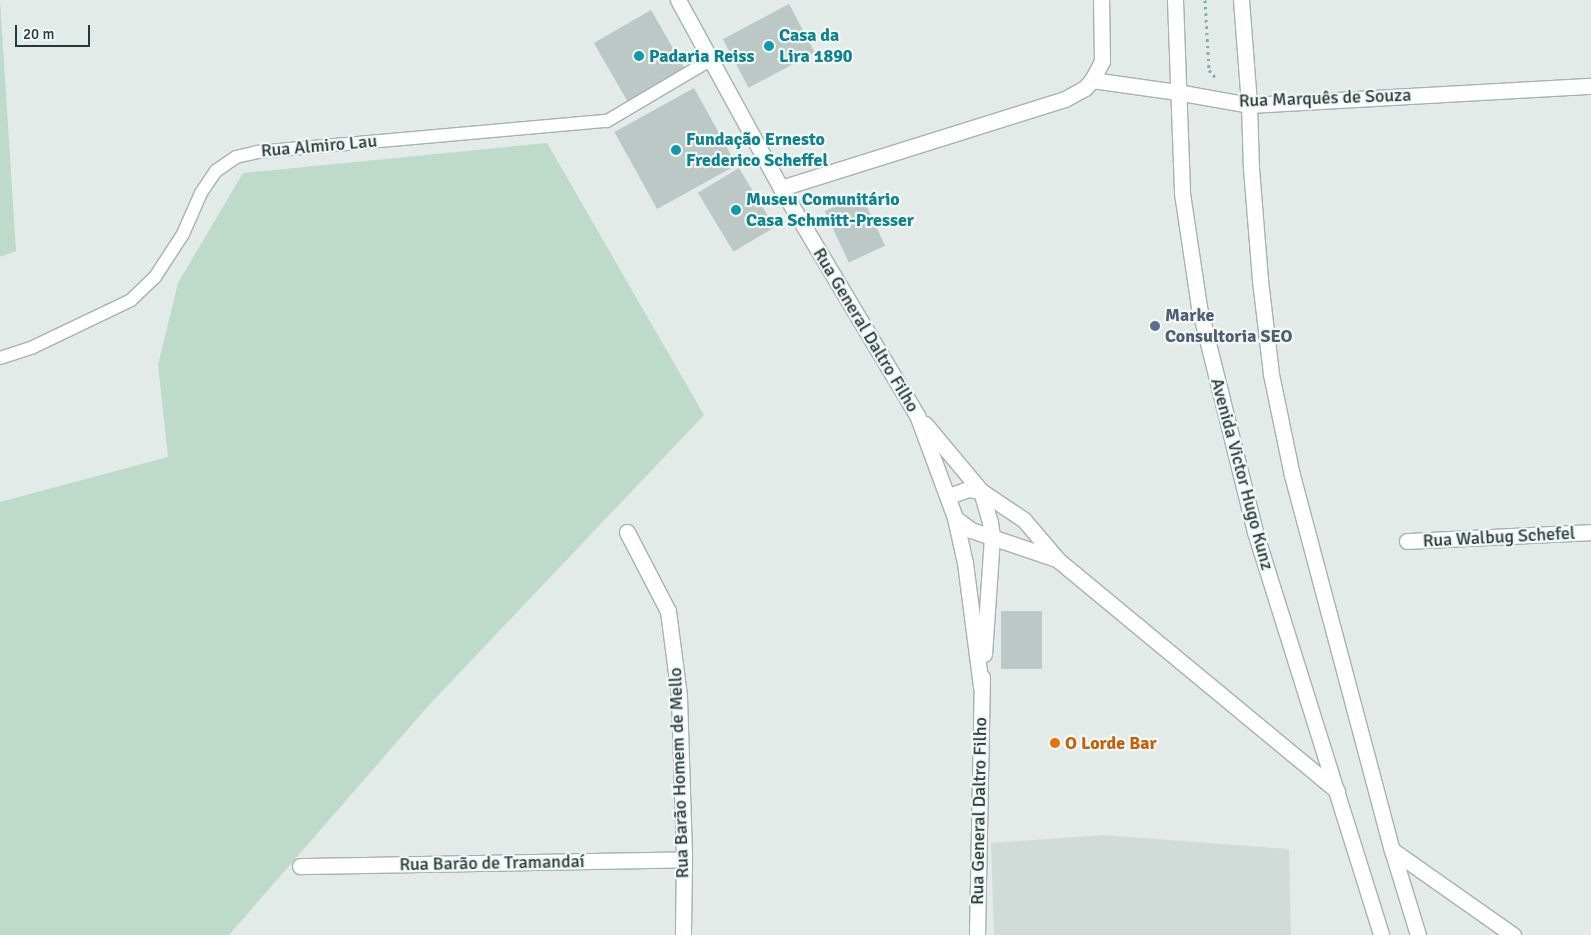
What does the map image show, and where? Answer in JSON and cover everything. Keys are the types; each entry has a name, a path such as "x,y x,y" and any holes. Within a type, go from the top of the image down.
{"main road":[{"name":"Rua General Daltro Filho","path":"678,0 781,188 917,416 949,496 955,518 965,563 982,686"},
{"path":"781,188 1065,99 1085,88 1092,80 1102,61 1101,0"},
{"name":"Avenida Victor Hugo Kunz","path":"1175,0 1182,193 1199,306 1255,532 1381,935"},
{"path":"1241,0 1249,104 1253,196 1271,374 1292,475 1392,850 1418,935"},
{"name":"Rua Marquês de Souza","path":"1092,80 1249,104 1591,86"},
{"path":"917,416 981,491 1024,520 1058,560 1337,791"},
{"path":"949,496 968,489 981,491"},
{"name":"Rua General Daltro Filho","path":"977,935 982,686 992,537 981,491"},
{"path":"955,518 971,530 1058,560"},
{"name":"Rua Barão Homem de Mello","path":"627,532 668,611 679,696 684,859 683,935"},
{"name":"Rua Walbug Schefel","path":"1407,541 1591,532"},
{"path":"1392,850 1513,935"},
{"name":"Rua Barão de Tramandaí","path":"300,866 684,859"}],"lane":[{"name":"Rua Almiro Lau","path":"0,358 31,348 131,300 154,277 183,234 201,193 216,171 236,156 257,152 607,121 710,60"}],"shaded area":[{"path":"1103,835 1289,849 1291,935 994,935 991,843"}],"green space":[{"path":"0,0 16,251 0,257"},
{"path":"547,143 704,415 429,705 229,935 0,935 0,502 168,457 158,365 178,283 243,173"}],"building":[{"name":"Casa da Lira 1890","path":"789,4 815,53 749,88 723,39"},
{"name":"Padaria Reiss","path":"651,10 685,69 628,102 594,43"},
{"name":"Fundação Ernesto Frederico Scheffel","path":"694,88 737,165 657,209 614,132"},
{"name":"Museu Comunitário Casa Schmitt-Presser","path":"739,168 775,227 733,252 698,193"},
{"path":"861,194 885,246 849,263 825,211"},
{"path":"1001,611 1042,611 1042,669 1001,669"}],"place":[{"name":"Casa da Lira 1890","path":"769,46"},
{"name":"Padaria Reiss","path":"639,56"},
{"name":"Fundação Ernesto Frederico Scheffel","path":"676,150"},
{"name":"Museu Comunitário Casa Schmitt-Presser","path":"736,210"},
{"name":"Marke Consultoria SEO","path":"1155,326"},
{"name":"O Lorde Bar","path":"1055,743"}]}
